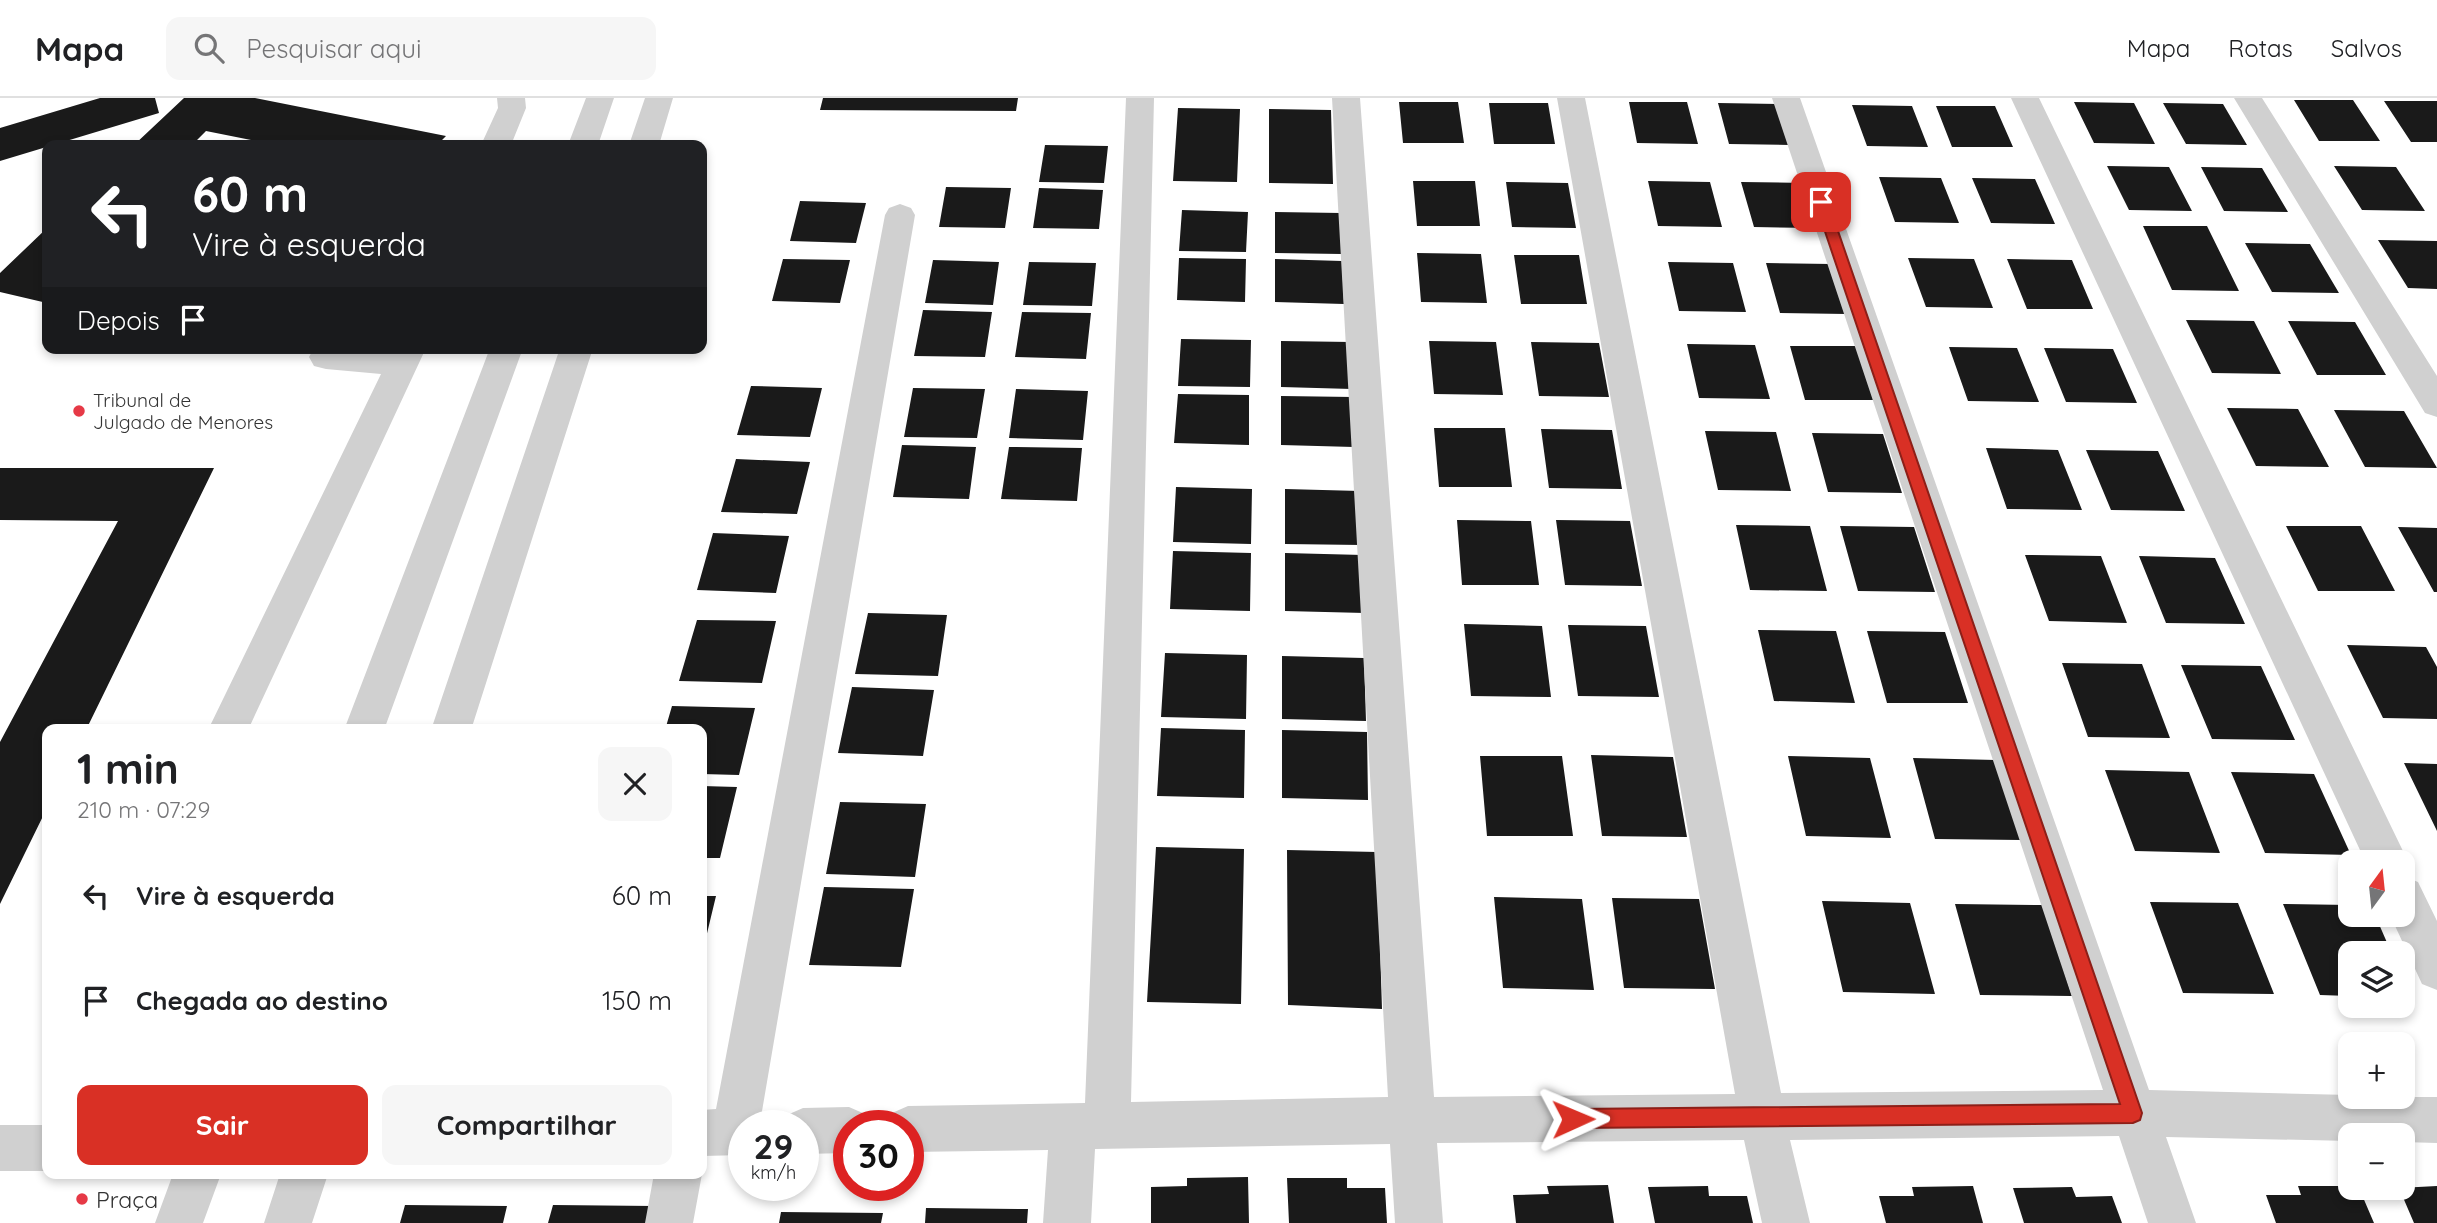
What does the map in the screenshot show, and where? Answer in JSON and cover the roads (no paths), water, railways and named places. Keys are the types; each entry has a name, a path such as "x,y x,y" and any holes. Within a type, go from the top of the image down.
{"street":[{"path":"498,140 512,108 511,98"},
{"path":"585,140 600,98"},
{"path":"645,140 659,98"},
{"path":"1067,1223 1090,1126 1140,98"},
{"path":"1346,98 1419,1223"},
{"path":"1570,98 1762,1117 1786,1223"},
{"path":"1786,98 2172,1223"},
{"path":"2025,98 2381,850"},
{"path":"2248,98 2437,404"},
{"path":"727,1132 900,215"},
{"path":"366,724 505,354"},
{"path":"453,724 575,354"},
{"path":"231,724 407,356 326,357"},
{"path":"2415,922 2437,969"},
{"path":"924,1129 1411,1120 2133,1113 2437,1120"},
{"path":"0,1148 42,1148"},
{"path":"179,1223 195,1179"},
{"path":"288,1223 302,1179"},
{"path":"669,1223 677,1179"}],"place":[{"name":"Tribunal de Julgado de Menores","path":"79,411"},
{"name":"Praça","path":"82,1199"}]}
